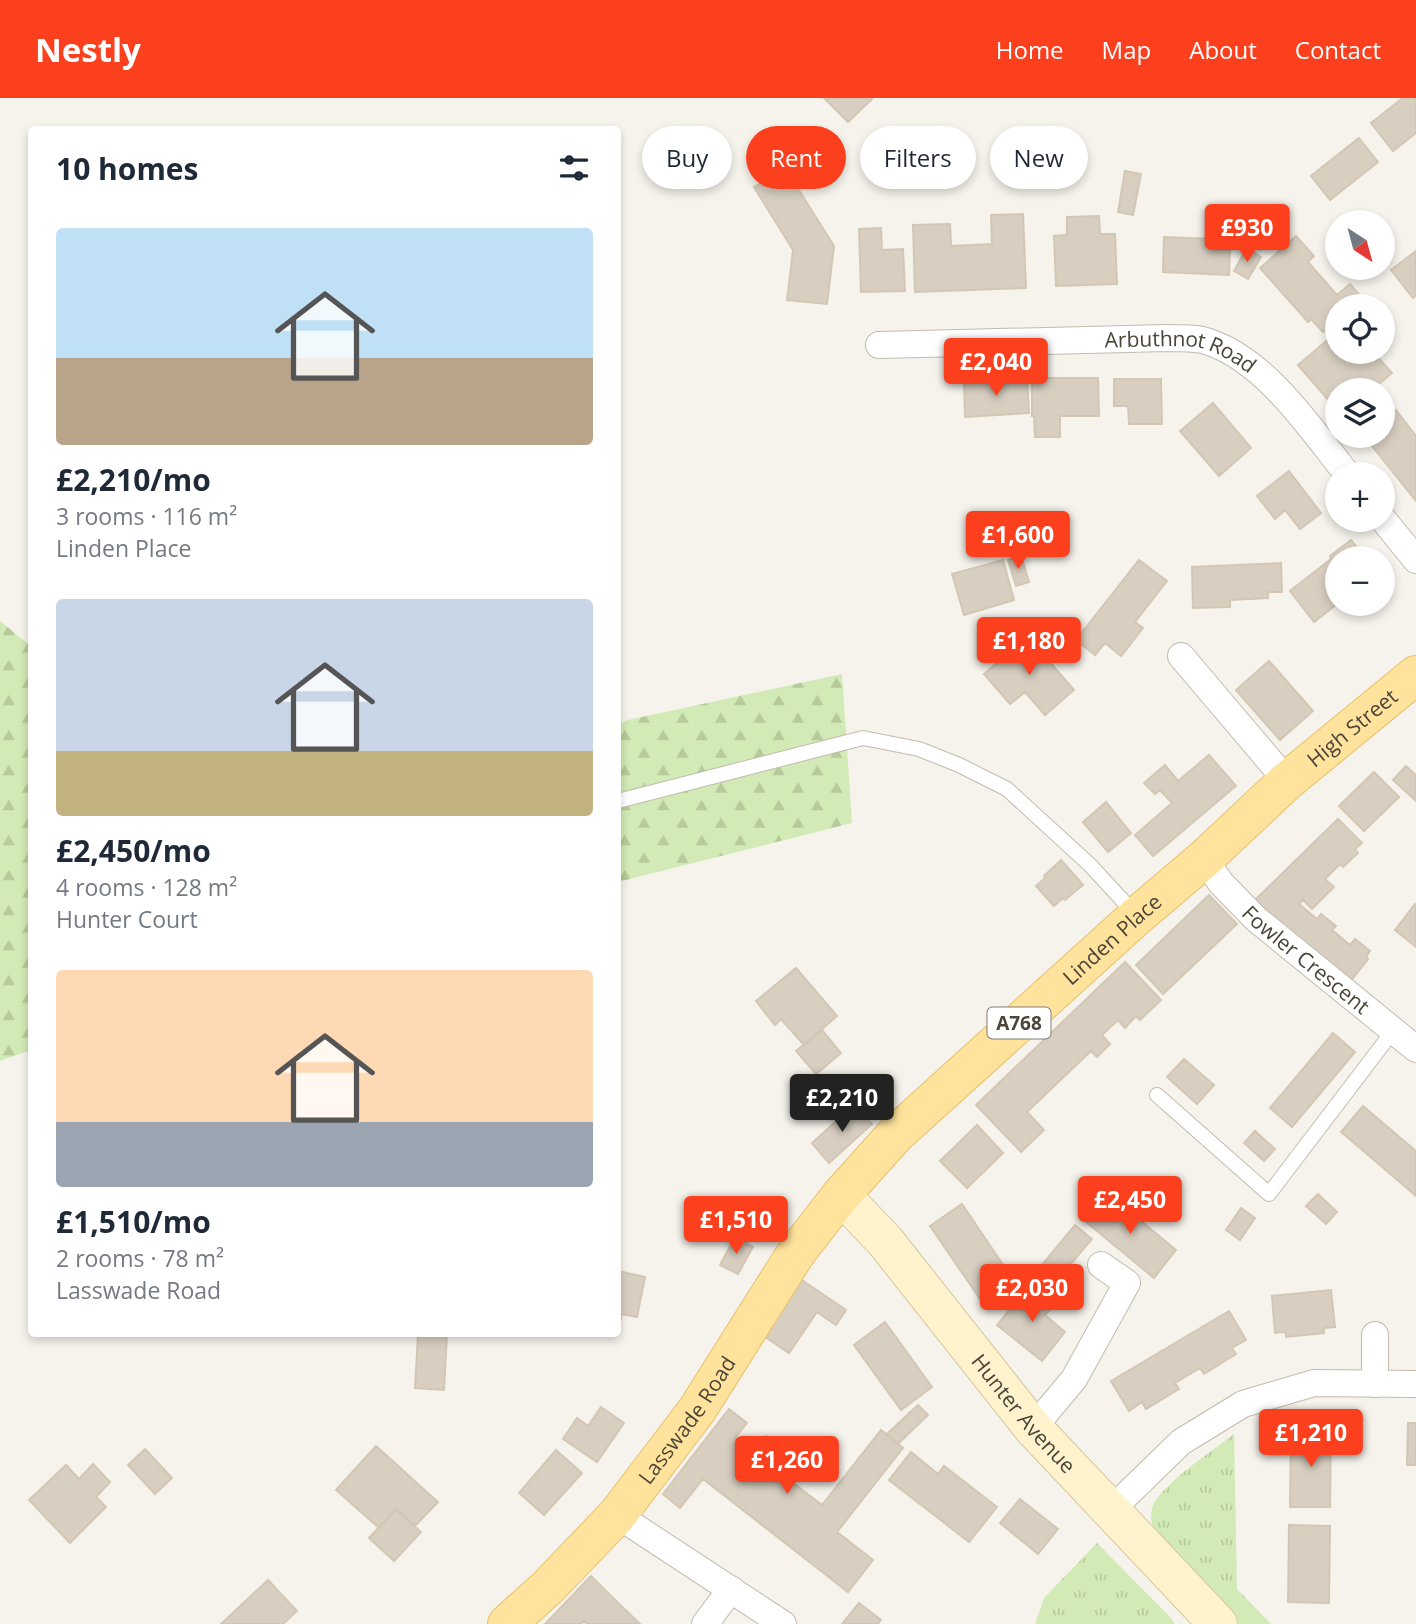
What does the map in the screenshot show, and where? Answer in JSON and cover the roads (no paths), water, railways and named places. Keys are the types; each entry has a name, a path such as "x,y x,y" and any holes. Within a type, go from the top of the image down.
{"main road":[{"name":"High Street","path":"1204,859 1287,780 1416,675"},
{"name":"Linden Place","path":"841,1195 895,1135 1137,916 1204,859"},
{"name":"Lasswade Road","path":"508,1624 548,1587 617,1515 697,1410 796,1253 841,1195"}],"street":[{"name":"Arbuthnot Road","path":"878,345 1167,338 1207,341 1235,354 1280,391 1337,462"},
{"path":"1393,532 1416,560"},
{"name":"High Street","path":"1181,656 1287,780"},
{"name":"Fowler Crescent","path":"1204,859 1222,883 1256,919 1416,1049"},
{"name":"Hunter Avenue","path":"841,1195 885,1241 1033,1428 1210,1621"},
{"path":"1033,1428 1074,1379 1127,1283 1101,1265"},
{"path":"1375,1335 1375,1384"},
{"path":"1110,1511 1181,1442 1243,1404 1314,1383 1416,1384"},
{"path":"617,1515 783,1624"},
{"path":"705,1624 731,1589"}],"lane":[{"path":"621,800 863,738 919,749 960,765 1007,789 1090,865 1137,916"},
{"path":"1157,1095 1269,1194 1393,1031"}]}
